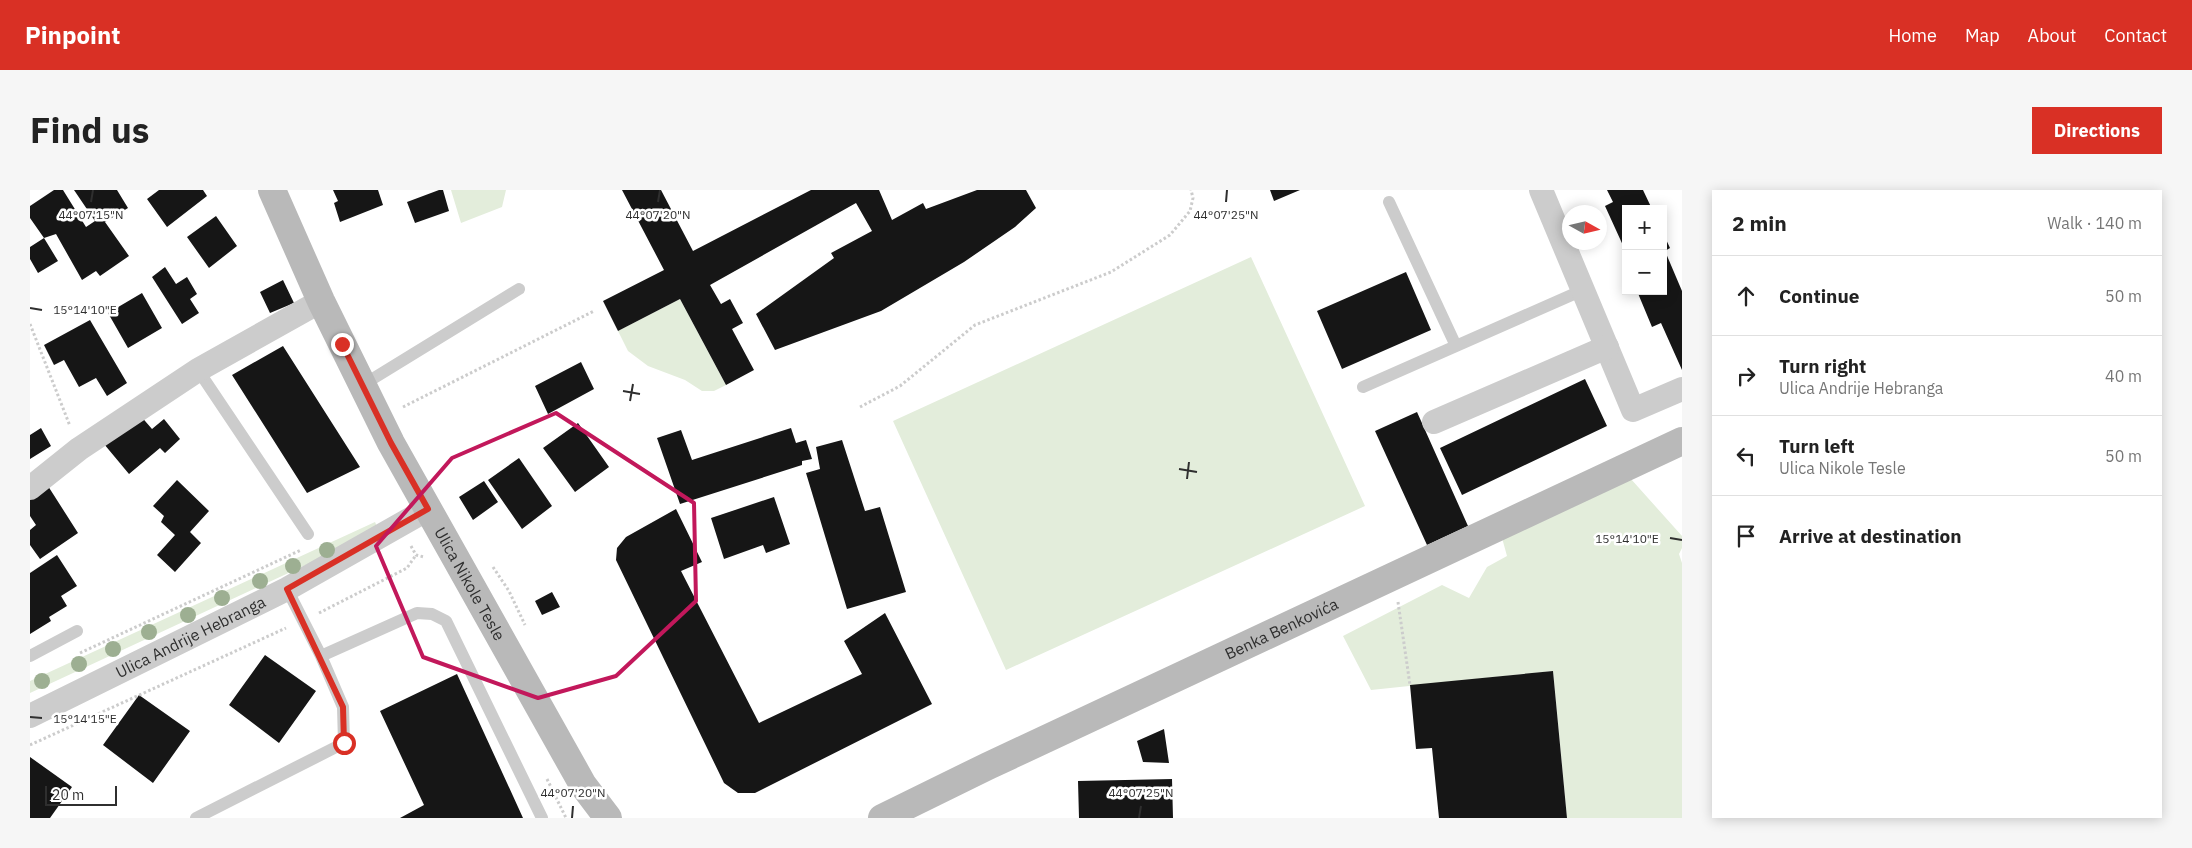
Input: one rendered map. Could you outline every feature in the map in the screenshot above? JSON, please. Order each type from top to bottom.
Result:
[{"type":"main road","name":"Ulica Nikole Tesle","points":[[272,190],[321,301],[378,419],[583,785],[608,818]]},
{"type":"main road","name":"Benka Benkovića","points":[[882,818],[1004,758],[1682,441]]},
{"type":"main road","name":"Ulica Nikole Tesle","points":[[583,785],[590,818]]},
{"type":"street","points":[[1541,190],[1633,410],[1682,390]]},
{"type":"street","points":[[30,488],[79,449],[198,370],[321,301]]},
{"type":"street","points":[[1434,422],[1607,347]]},
{"type":"street","name":"Ulica Andrije Hebranga","points":[[30,716],[287,589],[428,509]]},
{"type":"lane","points":[[1390,202],[1456,346]]},
{"type":"lane","points":[[361,386],[519,289]]},
{"type":"lane","points":[[1364,387],[1583,290]]},
{"type":"lane","points":[[198,370],[308,534]]},
{"type":"lane","points":[[196,818],[344,743],[343,707],[321,656],[287,589]]},
{"type":"lane","points":[[321,656],[417,613],[432,614],[446,622],[542,818]]},
{"type":"lane","points":[[30,656],[77,631]]},
{"type":"path","points":[[860,407],[900,386],[975,325],[1111,272],[1170,235],[1190,211],[1193,198],[1191,190]]},
{"type":"path","points":[[378,419],[594,311]]},
{"type":"path","points":[[30,324],[79,449]]},
{"type":"path","points":[[75,655],[307,548]]},
{"type":"path","points":[[30,745],[240,647],[303,621],[407,568],[416,555]]},
{"type":"path","points":[[1391,577],[1400,607],[1410,685]]},
{"type":"highlighted area","points":[[556,413],[694,503],[696,601],[616,676],[538,698],[423,657],[376,546],[452,458]]},
{"type":"green space","points":[[451,190],[506,190],[502,207],[461,223]]},
{"type":"green space","points":[[1251,257],[1365,506],[1006,670],[893,421]]},
{"type":"green space","points":[[680,299],[726,385],[714,391],[702,391],[685,380],[648,366],[628,351],[618,331]]},
{"type":"green space","points":[[1622,469],[1682,536],[1682,548],[1679,554],[1682,563],[1682,818],[1567,818],[1553,671],[1371,690],[1343,636],[1442,585],[1469,598],[1487,567],[1507,556],[1499,527]]},
{"type":"green space","points":[[375,522],[379,531],[30,693],[30,681]]},
{"type":"building","points":[[54,190],[63,190],[86,227],[95,221],[74,190],[117,190],[128,208],[105,222],[129,256],[100,276],[96,271],[82,280],[56,234],[44,238],[30,218],[30,206]]},
{"type":"building","points":[[159,190],[203,190],[207,196],[167,227],[147,199]]},
{"type":"building","points":[[333,190],[378,190],[383,205],[340,222],[334,203],[338,201]]},
{"type":"building","points":[[443,190],[449,211],[415,223],[407,202]]},
{"type":"building","points":[[622,190],[661,190],[693,251],[811,190],[879,190],[892,220],[923,203],[926,209],[977,190],[1026,190],[1036,208],[1015,227],[964,262],[881,311],[775,350],[756,314],[834,258],[831,253],[872,231],[856,203],[710,285],[721,304],[730,299],[743,323],[732,329],[754,370],[726,385],[680,299],[618,331],[603,301],[664,270]]},
{"type":"building","points":[[1270,190],[1300,190],[1274,201]]},
{"type":"building","points":[[1607,190],[1643,190],[1650,205],[1622,205],[1622,243],[1607,210],[1607,205],[1613,202]]},
{"type":"building","points":[[216,216],[237,246],[209,268],[187,237]]},
{"type":"building","points":[[44,238],[58,261],[38,273],[30,259],[30,247]]},
{"type":"building","points":[[1667,256],[1682,291],[1682,370],[1661,323],[1652,327],[1639,295],[1667,295]]},
{"type":"building","points":[[165,267],[176,284],[187,277],[197,294],[190,299],[199,313],[182,324],[152,277]]},
{"type":"building","points":[[1406,272],[1431,330],[1342,369],[1317,311]]},
{"type":"building","points":[[283,280],[294,303],[270,313],[260,292]]},
{"type":"building","points":[[142,293],[162,328],[128,348],[108,313]]},
{"type":"building","points":[[90,320],[127,383],[107,396],[96,378],[79,387],[64,360],[54,365],[44,345]]},
{"type":"building","points":[[283,346],[360,467],[307,493],[232,375]]},
{"type":"building","points":[[581,362],[594,389],[548,414],[535,386]]},
{"type":"building","points":[[1585,379],[1607,426],[1462,495],[1440,448]]},
{"type":"building","points":[[1417,412],[1468,526],[1427,545],[1375,431]]},
{"type":"building","points":[[139,414],[152,429],[164,419],[180,439],[165,453],[160,448],[129,474],[104,444]]},
{"type":"building","points":[[578,423],[609,467],[575,492],[543,448]]},
{"type":"building","points":[[41,428],[51,446],[30,459],[30,435]]},
{"type":"building","points":[[791,428],[796,443],[806,440],[812,459],[802,461],[802,465],[680,504],[657,438],[681,430],[692,460]]},
{"type":"building","points":[[842,440],[865,511],[880,507],[906,592],[847,609],[806,473],[820,469],[816,447]]},
{"type":"building","points":[[519,458],[552,506],[522,529],[488,480]]},
{"type":"building","points":[[177,480],[209,511],[190,532],[201,543],[175,572],[157,555],[175,535],[161,522],[164,516],[153,506]]},
{"type":"building","points":[[484,481],[498,502],[473,520],[459,497]]},
{"type":"building","points":[[48,486],[78,533],[40,559],[30,545],[30,530],[36,525],[30,516],[30,499]]},
{"type":"building","points":[[774,497],[790,544],[766,553],[763,545],[724,559],[711,518]]},
{"type":"building","points":[[676,509],[702,562],[681,571],[759,723],[862,674],[844,641],[885,613],[932,704],[755,793],[738,793],[724,783],[616,560],[617,548],[626,537]]},
{"type":"building","points":[[57,555],[77,586],[61,596],[67,606],[49,617],[51,621],[30,634],[30,573]]},
{"type":"building","points":[[552,592],[560,607],[542,615],[535,601]]},
{"type":"building","points":[[265,655],[316,691],[279,743],[229,705]]},
{"type":"building","points":[[1553,671],[1567,818],[1439,818],[1432,748],[1416,749],[1410,685]]},
{"type":"building","points":[[457,674],[523,818],[400,818],[424,805],[380,711]]},
{"type":"building","points":[[139,695],[190,731],[153,783],[103,745]]},
{"type":"building","points":[[1164,729],[1169,763],[1143,762],[1137,741]]},
{"type":"building","points":[[30,757],[72,787],[50,818],[30,818]]},
{"type":"building","points":[[1172,779],[1173,818],[1079,818],[1078,781]]},
{"type":"route","points":[[342,344],[361,386],[428,509],[287,589],[321,656],[343,707],[344,743]]}]
